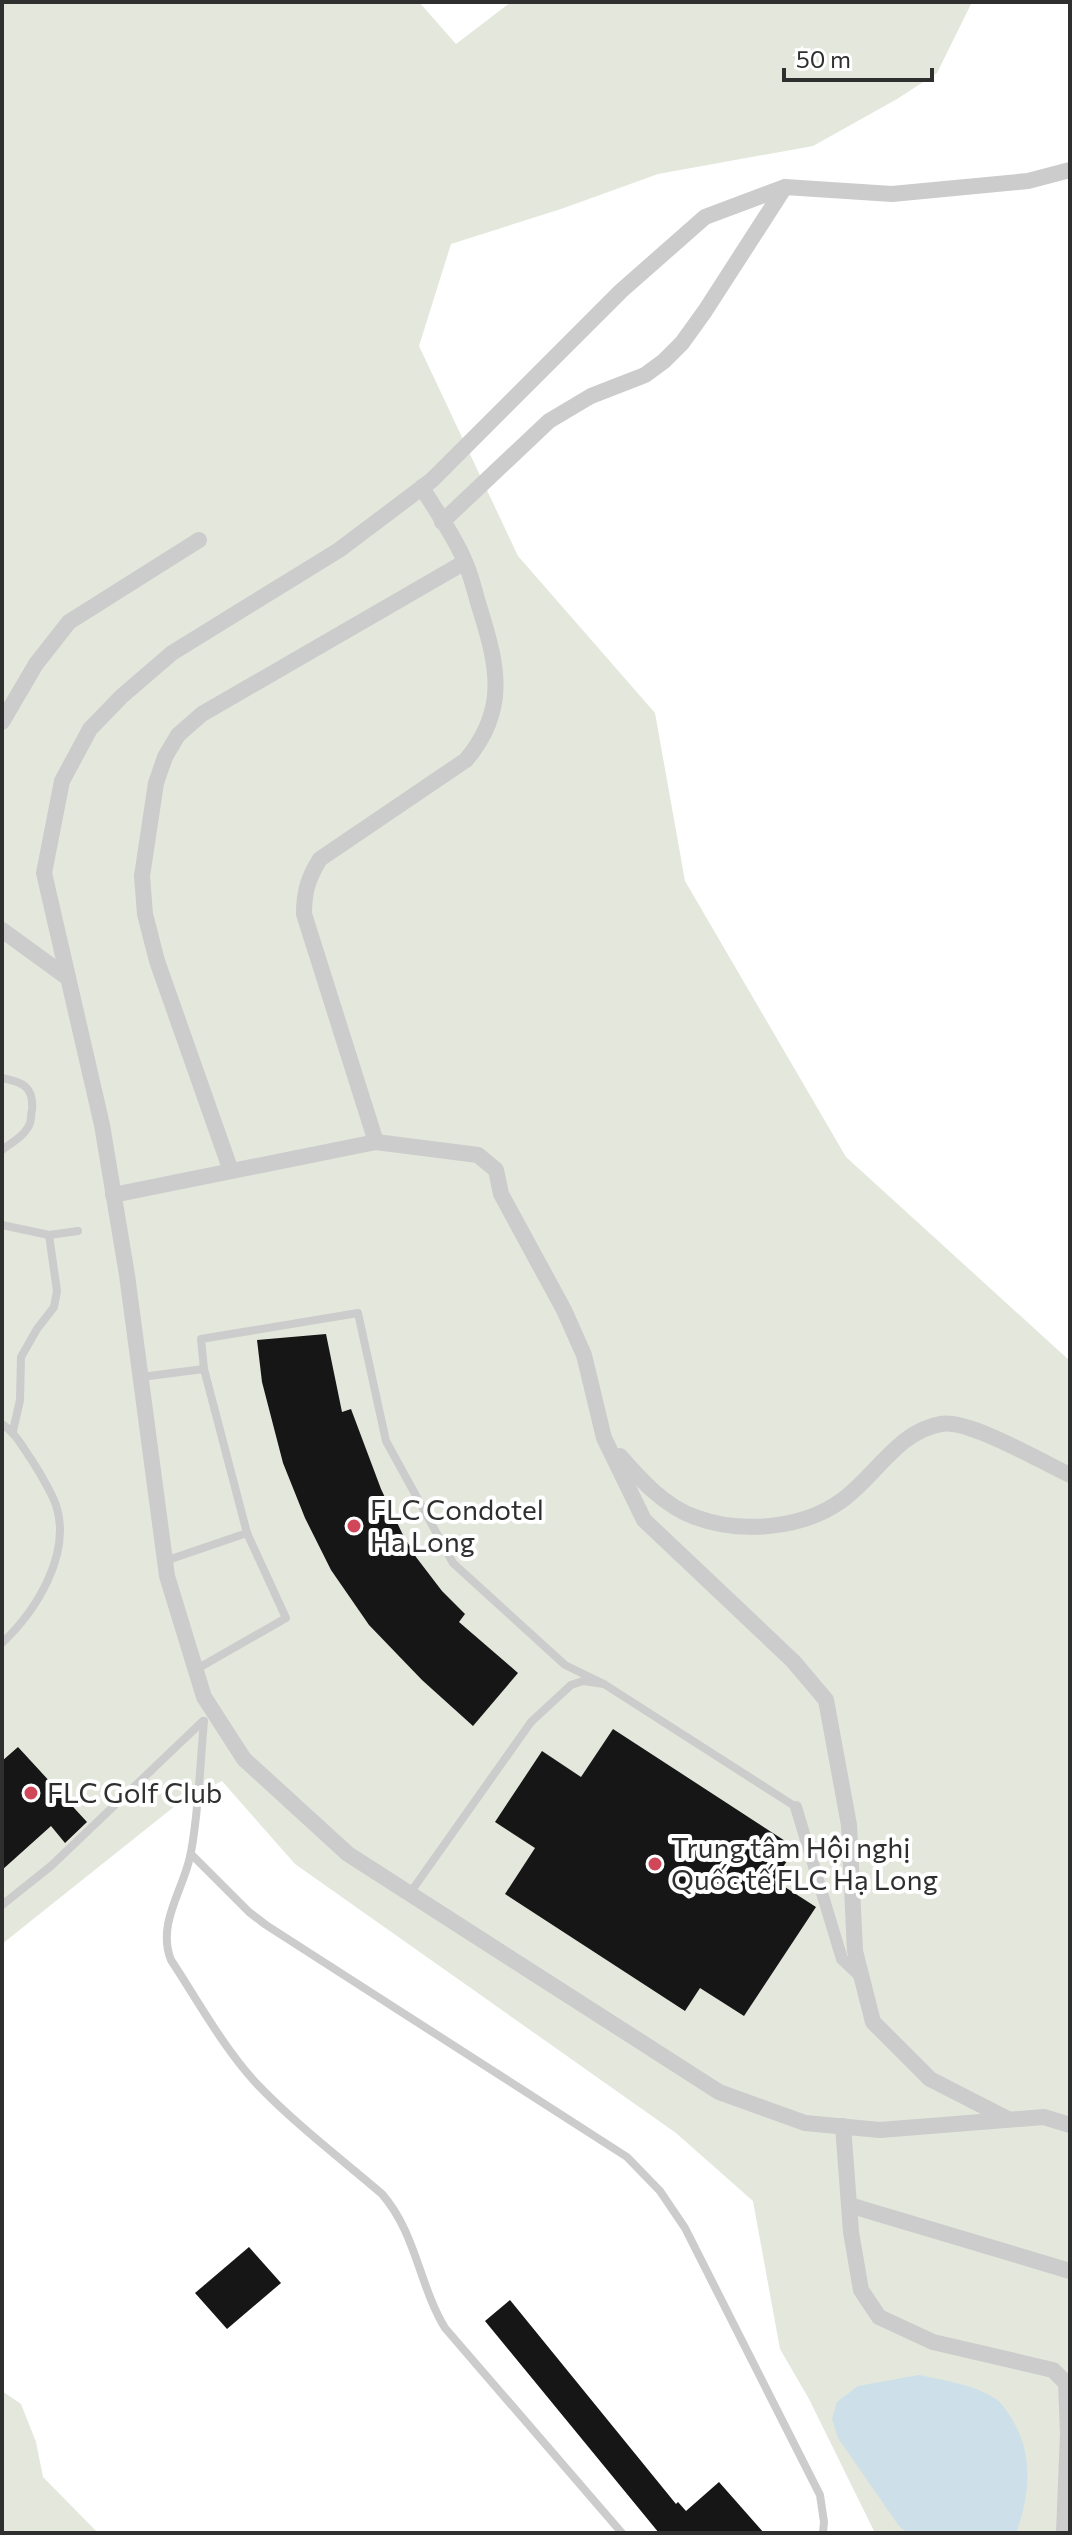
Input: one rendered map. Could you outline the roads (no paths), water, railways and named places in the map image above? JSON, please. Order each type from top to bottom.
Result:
[{"type":"street","points":[[1070,170],[1028,181],[892,194],[785,187],[705,217],[621,291],[432,480],[339,550],[172,653],[122,696],[90,729],[62,781],[44,873],[102,1125],[127,1275],[167,1576],[208,1717],[244,1759],[348,1854],[719,2092],[805,2123],[880,2130],[1044,2117],[1070,2125]]},
{"type":"street","points":[[442,522],[549,421],[591,396],[645,375],[664,361],[682,343],[705,311],[785,187]]},
{"type":"street","points":[[376,1142],[304,914],[304,895],[309,876],[320,859],[466,760],[481,742],[490,722],[495,694],[495,665],[465,562],[422,487]]},
{"type":"street","points":[[2,722],[36,664],[69,622],[199,540]]},
{"type":"street","points":[[231,1171],[157,961],[145,914],[142,876],[156,783],[165,757],[178,735],[202,714],[465,562]]},
{"type":"street","points":[[2,930],[68,978]]},
{"type":"street","points":[[113,1195],[376,1142],[478,1155],[496,1170],[501,1194],[564,1310],[584,1355],[604,1438],[644,1520],[793,1661],[826,1700],[849,1825],[855,1951],[873,2022],[930,2079],[1009,2120]]},
{"type":"street","points":[[604,1438],[642,1481],[666,1501],[695,1517],[733,1525],[774,1526],[811,1517],[841,1501],[907,1438],[924,1428],[944,1423],[966,1426],[1070,1475]]},
{"type":"street","points":[[796,1807],[842,1959],[861,1978]]},
{"type":"street","points":[[843,2126],[851,2232],[861,2290],[879,2317],[933,2342],[1053,2370],[1066,2383],[1068,2433],[1064,2533]]},
{"type":"street","points":[[849,2205],[1070,2271]]},
{"type":"lane","points":[[2,1078],[23,1083],[30,1090],[32,1102],[31,1123],[2,1150]]},
{"type":"lane","points":[[2,1225],[49,1235],[78,1231]]},
{"type":"lane","points":[[13,1431],[20,1400],[21,1357],[54,1307],[57,1291],[49,1235]]},
{"type":"lane","points":[[195,1670],[286,1618],[247,1533],[204,1369],[201,1339],[358,1313],[386,1441],[453,1563],[565,1665],[604,1684],[637,1708],[796,1807]]},
{"type":"lane","points":[[141,1377],[204,1369]]},
{"type":"lane","points":[[2,1424],[13,1431],[38,1470],[56,1506],[59,1534],[54,1564],[34,1608],[2,1643]]},
{"type":"lane","points":[[165,1561],[247,1533]]},
{"type":"lane","points":[[409,1894],[531,1722],[571,1685],[583,1681],[604,1684]]},
{"type":"lane","points":[[208,1717],[191,1854],[167,1927],[167,1950],[171,1960],[254,2081],[382,2194],[396,2210],[406,2229],[430,2299],[445,2328],[622,2533]]},
{"type":"lane","points":[[2,1905],[51,1866],[208,1717]]},
{"type":"lane","points":[[191,1854],[266,1925],[627,2157],[660,2191],[685,2228],[820,2495],[823,2533]]},
{"type":"place","name":"FLC Condotel Ha Long","points":[[354,1526]]},
{"type":"place","name":"FLC Golf Club","points":[[31,1793]]},
{"type":"place","name":"Trung tâm Hội nghị Quốc tế FLC Hạ Long","points":[[655,1864]]}]
